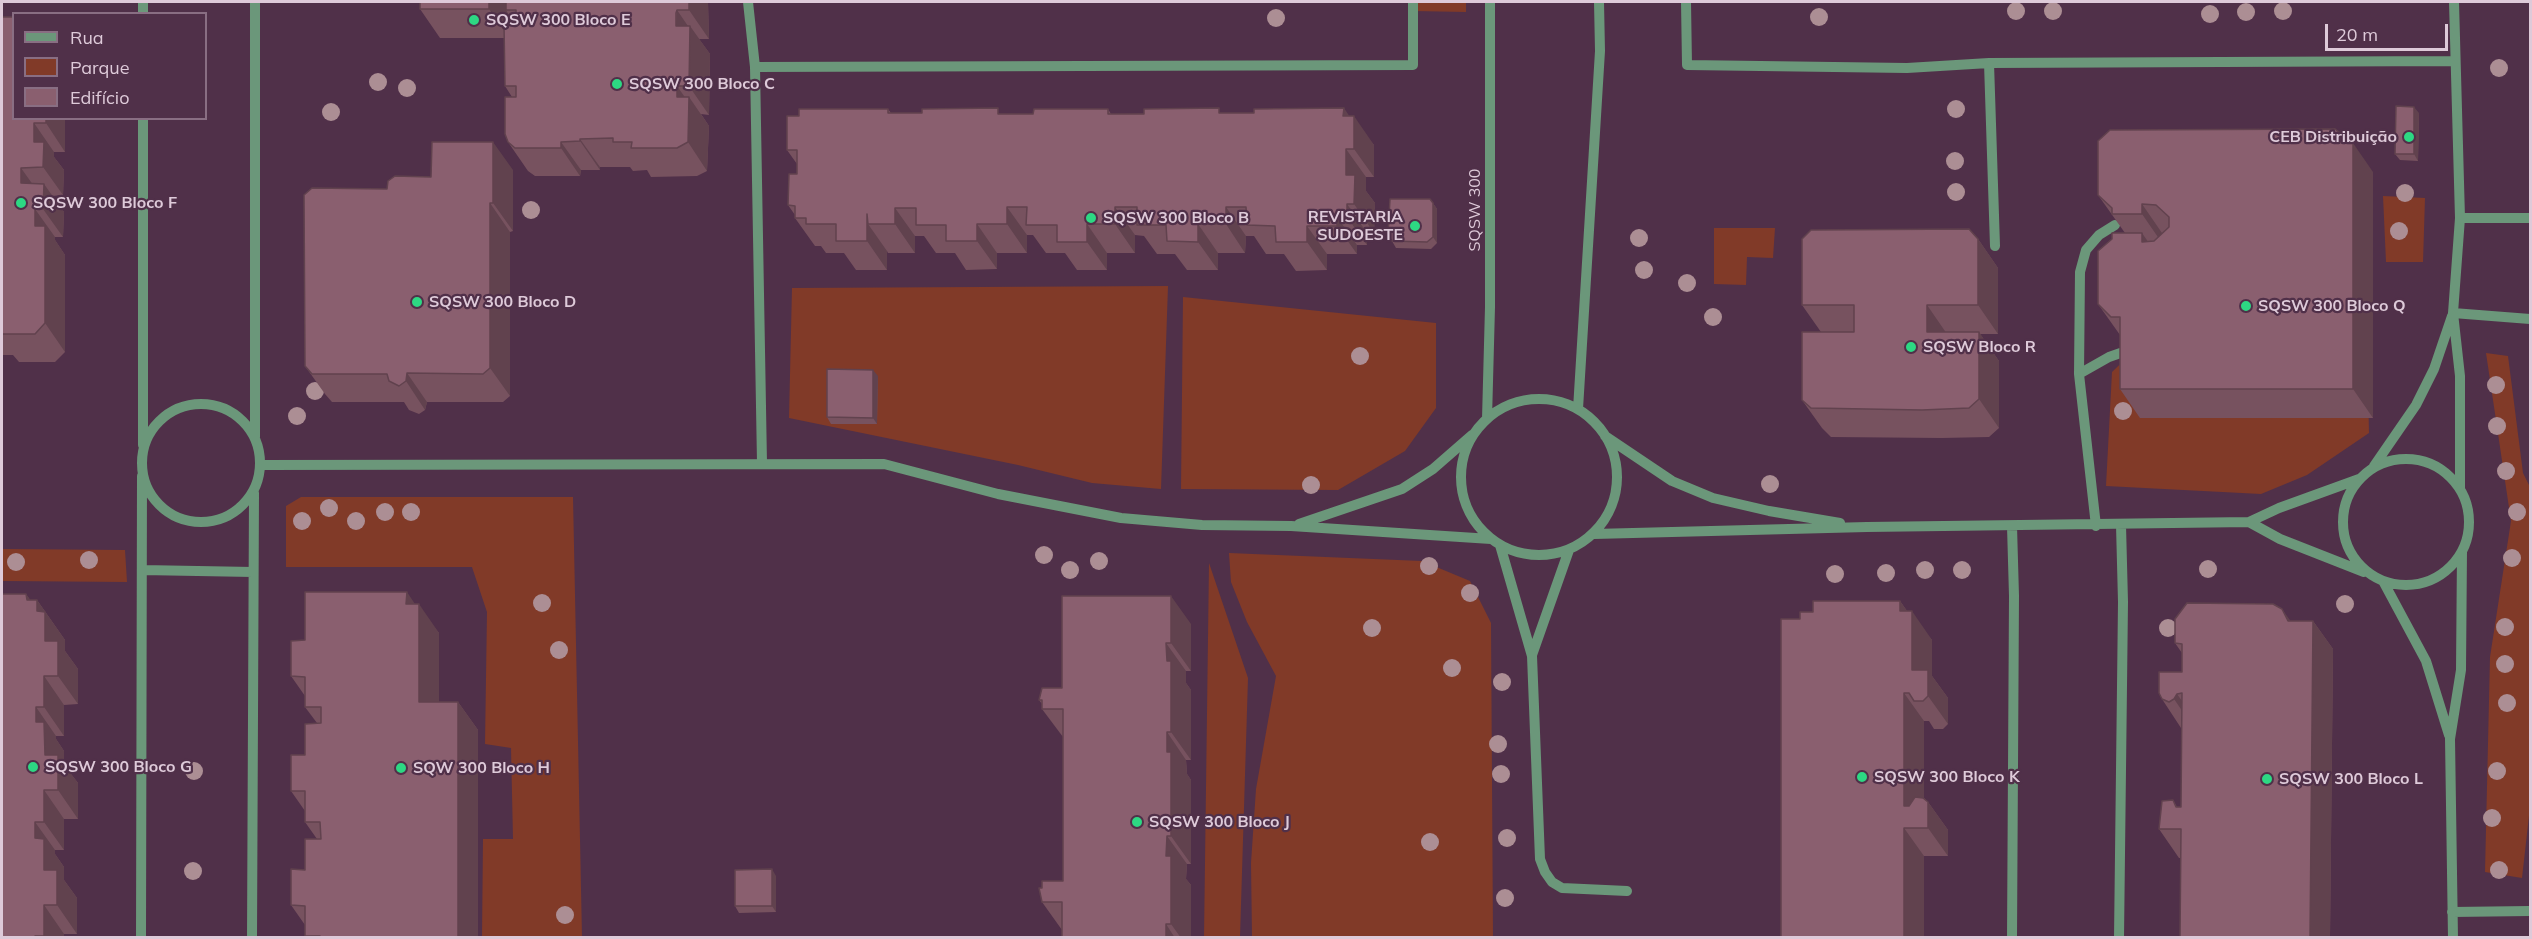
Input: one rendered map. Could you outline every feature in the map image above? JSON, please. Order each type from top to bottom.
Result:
[{"type":"street","points":[[252,938],[254,493],[262,465],[255,437],[255,2]]},
{"type":"street","points":[[748,2],[755,68],[762,463]]},
{"type":"street","points":[[755,68],[1413,65],[1413,2]]},
{"type":"street","name":"SQSW 300","points":[[1487,419],[1490,307],[1490,2]]},
{"type":"street","points":[[1578,409],[1600,51],[1599,2]]},
{"type":"street","points":[[1686,2],[1687,65],[1907,68],[1989,63],[2454,61]]},
{"type":"street","points":[[2453,938],[2450,739],[2461,670],[2462,551],[2469,520],[2460,489],[2460,376],[2453,313],[2460,218],[2454,2]]},
{"type":"street","points":[[1989,63],[1995,246]]},
{"type":"street","points":[[141,938],[143,120]]},
{"type":"street","points":[[2460,218],[2530,218]]},
{"type":"street","points":[[2096,526],[2079,374],[2080,272],[2086,250],[2099,235],[2115,225]]},
{"type":"street","points":[[2453,313],[2530,319]]},
{"type":"street","points":[[2370,574],[2351,554],[2343,529],[2346,502],[2359,479],[2374,466],[2420,396],[2434,369],[2453,313]]},
{"type":"street","points":[[2079,374],[2109,357],[2131,349],[2142,349]]},
{"type":"street","points":[[262,465],[675,467],[762,463],[884,464],[1009,496],[1121,518],[1202,525],[1291,526],[1495,542],[1522,554],[1546,556],[1569,550],[1593,534],[1609,512],[1616,487],[1615,460],[1605,436],[1593,421],[1578,409],[1555,401],[1530,399],[1507,405],[1487,419],[1433,469],[1402,489],[1291,526]]},
{"type":"street","points":[[143,447],[158,422],[181,406],[191,405],[210,404],[237,414],[255,437]]},
{"type":"street","points":[[1475,432],[1463,459],[1462,489],[1471,517],[1495,542],[1532,656],[1540,859],[1552,882],[1562,888],[1627,891]]},
{"type":"street","points":[[1605,436],[1672,481],[1713,498],[1769,511],[1867,527]]},
{"type":"street","points":[[2374,466],[2397,458],[2421,460],[2443,471],[2460,489]]},
{"type":"street","points":[[142,476],[155,502],[178,519],[207,524],[234,514],[254,493]]},
{"type":"street","points":[[1593,534],[1867,527],[2096,526],[2249,522],[2279,508],[2359,479]]},
{"type":"street","points":[[2249,522],[2280,538],[2383,581],[2406,585],[2428,581],[2448,569],[2462,551]]},
{"type":"street","points":[[2119,938],[2123,602],[2121,525]]},
{"type":"street","points":[[2012,526],[2014,596],[2012,938]]},
{"type":"street","points":[[1532,656],[1569,550]]},
{"type":"street","points":[[142,570],[254,572]]},
{"type":"street","points":[[2383,581],[2426,661],[2450,739]]},
{"type":"street","points":[[2452,912],[2530,911]]},
{"type":"green space","points":[[1413,2],[1466,2],[1466,12],[1413,11]]},
{"type":"green space","points":[[2383,196],[2425,198],[2423,262],[2386,262]]},
{"type":"green space","points":[[1714,228],[1775,228],[1773,258],[1747,257],[1746,285],[1714,284]]},
{"type":"green space","points":[[1168,286],[1161,489],[1092,483],[1018,465],[789,418],[792,288]]},
{"type":"green space","points":[[1183,297],[1436,323],[1436,408],[1405,451],[1338,490],[1181,489]]},
{"type":"green space","points":[[2143,342],[2367,346],[2369,433],[2307,475],[2261,494],[2106,486],[2112,372]]},
{"type":"green space","points":[[2486,353],[2508,356],[2523,473],[2530,487],[2530,807],[2522,878],[2485,872],[2490,657],[2511,521]]},
{"type":"green space","points":[[301,497],[573,497],[582,937],[482,937],[483,839],[513,839],[511,748],[485,744],[487,612],[472,567],[286,567],[286,506]]},
{"type":"green space","points":[[2,549],[125,550],[127,582],[2,581]]},
{"type":"green space","points":[[1229,553],[1422,561],[1470,581],[1491,623],[1493,937],[1252,937],[1251,863],[1256,789],[1276,676],[1247,622],[1231,582]]},
{"type":"green space","points":[[1209,563],[1248,678],[1240,937],[1204,937]]},
{"type":"building","points":[[420,2],[489,2],[489,9],[420,9]]},
{"type":"building","name":"SQSW 300 Bloco C","points":[[506,2],[689,2],[689,10],[677,10],[676,13],[676,26],[690,26],[689,86],[677,86],[677,97],[689,97],[688,142],[677,148],[631,148],[632,142],[613,142],[613,138],[580,139],[580,141],[561,142],[561,148],[515,148],[508,142],[505,134],[505,97],[516,97],[516,86],[505,86],[504,25],[516,26],[516,10],[506,10]]},
{"type":"building","points":[[2,17],[12,17],[12,120],[46,120],[46,123],[34,123],[34,142],[44,142],[43,167],[21,168],[21,183],[44,184],[43,209],[35,209],[35,226],[45,226],[45,323],[35,334],[2,334]]},
{"type":"building","name":"CEB Distribuição","points":[[2396,106],[2414,107],[2414,154],[2395,154]]},
{"type":"building","name":"SQSW 300 Bloco B","points":[[998,108],[998,114],[1033,114],[1034,109],[1108,109],[1108,114],[1144,114],[1144,109],[1219,108],[1219,113],[1254,113],[1254,109],[1344,108],[1343,116],[1354,116],[1354,149],[1346,149],[1346,175],[1355,175],[1354,204],[1347,204],[1347,217],[1337,217],[1337,226],[1307,226],[1307,242],[1276,242],[1275,226],[1247,225],[1246,207],[1226,207],[1226,224],[1198,224],[1198,242],[1167,241],[1166,225],[1137,225],[1137,207],[1115,207],[1115,224],[1087,224],[1087,242],[1057,242],[1057,225],[1026,225],[1027,207],[1007,207],[1007,224],[977,224],[977,241],[946,241],[946,225],[916,225],[916,208],[895,208],[895,224],[868,224],[867,214],[867,241],[836,241],[836,224],[806,224],[806,218],[795,218],[795,206],[788,205],[789,174],[797,174],[797,150],[787,150],[787,116],[799,116],[799,109],[888,109],[888,113],[922,113],[922,109]]},
{"type":"building","name":"SQSW 300 Bloco Q","points":[[2335,129],[2353,143],[2353,389],[2120,389],[2120,317],[2111,317],[2098,304],[2098,251],[2112,239],[2112,233],[2142,233],[2142,242],[2154,241],[2169,227],[2169,217],[2156,205],[2142,204],[2142,214],[2112,214],[2112,208],[2098,195],[2098,141],[2110,130]]},
{"type":"building","name":"SQSW 300 Bloco D","points":[[432,142],[493,142],[493,203],[490,203],[490,368],[483,374],[407,373],[406,381],[399,386],[389,381],[387,374],[312,374],[305,366],[304,195],[312,188],[387,189],[388,181],[395,176],[431,177]]},
{"type":"building","name":"REVISTARIA SUDOESTE","points":[[1390,199],[1430,199],[1433,203],[1433,237],[1427,242],[1392,241],[1388,235]]},
{"type":"building","name":"SQSW Bloco R","points":[[1969,229],[1978,239],[1978,305],[1927,305],[1927,332],[1979,332],[1979,399],[1969,408],[1922,410],[1811,408],[1802,400],[1802,332],[1854,332],[1854,305],[1802,305],[1802,239],[1811,230]]},
{"type":"building","points":[[827,369],[873,370],[873,418],[827,417]]},
{"type":"building","name":"SQW 300 Bloco H","points":[[305,592],[407,592],[406,604],[419,604],[419,702],[458,702],[458,938],[320,938],[320,936],[305,936],[305,906],[291,905],[291,869],[305,870],[305,839],[321,839],[320,822],[305,822],[305,791],[291,791],[291,755],[305,755],[305,724],[321,723],[321,707],[305,707],[305,677],[291,676],[291,641],[305,640]]},
{"type":"building","name":"SQSW 300 Bloco G","points":[[2,594],[26,594],[27,600],[37,600],[37,611],[45,612],[45,641],[58,641],[58,676],[44,676],[44,707],[36,707],[36,722],[44,722],[45,755],[58,755],[58,790],[44,790],[44,822],[35,822],[35,838],[44,839],[44,870],[57,870],[57,905],[44,905],[44,936],[35,936],[35,938],[2,938]]},
{"type":"building","name":"SQSW 300 Bloco J","points":[[1062,596],[1171,596],[1171,643],[1166,643],[1167,661],[1171,661],[1171,732],[1167,732],[1167,752],[1171,752],[1171,836],[1167,836],[1166,856],[1171,856],[1171,924],[1166,924],[1166,938],[1062,938],[1062,902],[1042,902],[1039,888],[1042,888],[1042,881],[1063,881],[1063,709],[1042,709],[1042,700],[1039,700],[1042,688],[1062,688]]},
{"type":"building","name":"SQSW 300 Bloco K","points":[[1813,601],[1900,601],[1900,611],[1912,611],[1912,670],[1928,670],[1928,696],[1923,701],[1914,701],[1909,693],[1904,693],[1904,806],[1909,806],[1915,797],[1923,798],[1928,802],[1928,828],[1904,828],[1904,938],[1781,938],[1781,619],[1800,619],[1800,612],[1813,612]]},
{"type":"building","name":"SQSW 300 Bloco L","points":[[2187,603],[2273,604],[2282,609],[2288,621],[2313,621],[2310,938],[2180,938],[2181,829],[2159,829],[2162,801],[2173,800],[2176,807],[2181,807],[2182,693],[2177,694],[2169,702],[2162,699],[2159,693],[2159,672],[2182,672],[2182,644],[2175,643],[2175,619]]},
{"type":"building","points":[[772,869],[772,906],[735,906],[735,870]]},
{"type":"place","name":"SQSW 300 Bloco E","points":[[474,20]]},
{"type":"place","name":"SQSW 300 Bloco C","points":[[617,84]]},
{"type":"place","name":"CEB Distribuição","points":[[2409,137]]},
{"type":"place","name":"SQSW 300 Bloco F","points":[[21,203]]},
{"type":"place","name":"SQSW 300 Bloco B","points":[[1091,218]]},
{"type":"place","name":"REVISTARIA SUDOESTE","points":[[1415,226]]},
{"type":"place","name":"SQSW 300 Bloco D","points":[[417,302]]},
{"type":"place","name":"SQSW 300 Bloco Q","points":[[2246,306]]},
{"type":"place","name":"SQSW Bloco R","points":[[1911,347]]},
{"type":"place","name":"SQSW 300 Bloco G","points":[[33,767]]},
{"type":"place","name":"SQW 300 Bloco H","points":[[401,768]]},
{"type":"place","name":"SQSW 300 Bloco K","points":[[1862,777]]},
{"type":"place","name":"SQSW 300 Bloco L","points":[[2267,779]]},
{"type":"place","name":"SQSW 300 Bloco J","points":[[1137,822]]}]
